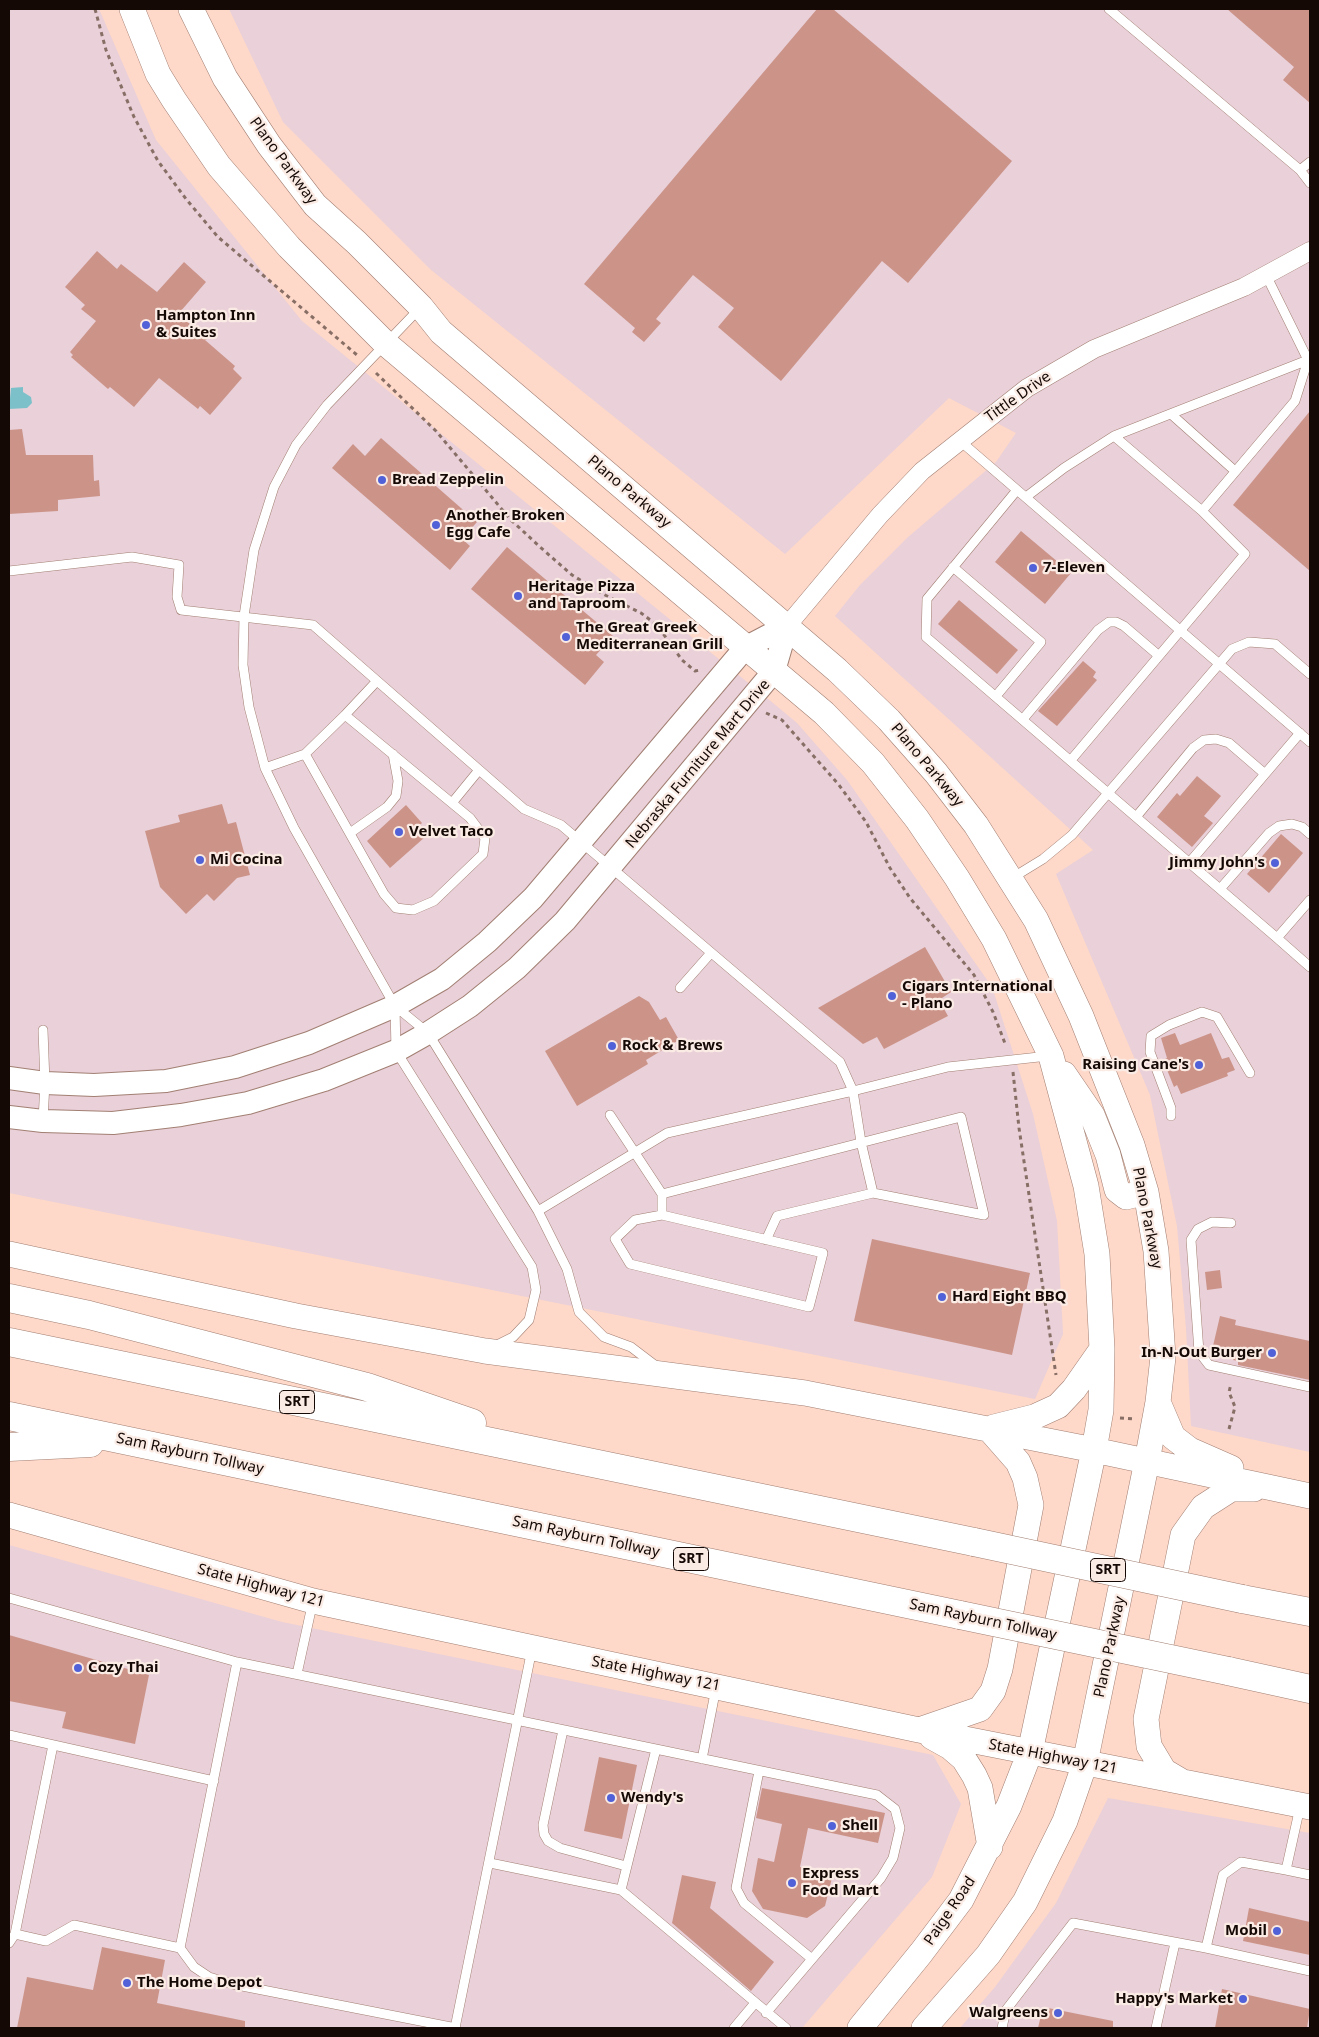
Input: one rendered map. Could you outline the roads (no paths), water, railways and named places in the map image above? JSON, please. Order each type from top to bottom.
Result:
[{"type":"highway","points":[[9,1298],[89,1315],[367,1388],[585,1462]]},
{"type":"highway","name":"SRT","points":[[9,1342],[1310,1612]]},
{"type":"highway","name":"Sam Rayburn Tollway","points":[[9,1416],[1310,1688]]},
{"type":"highway","points":[[9,1447],[128,1442]]},
{"type":"main road","points":[[132,9],[158,74],[219,166],[278,236],[385,343],[824,713],[873,763],[917,819],[957,878],[994,939],[1051,1056],[1092,1115],[1108,1155],[1117,1190],[1126,1197],[1146,1192]]},
{"type":"main road","name":"Plano Parkway","points":[[191,9],[225,78],[269,145],[315,205],[357,243],[421,307],[442,332],[787,626],[889,720],[936,773],[976,826],[1012,878],[1036,920],[1078,1008],[1132,1145],[1146,1192],[1156,1251],[1161,1319],[1163,1357],[1150,1410],[1147,1461],[1085,1763]]},
{"type":"main road","points":[[1030,1752],[1101,1410],[1102,1349],[1096,1254],[1086,1186],[1051,1056]]},
{"type":"main road","points":[[9,1254],[296,1316],[485,1350],[805,1394],[1094,1450],[1310,1496]]},
{"type":"main road","points":[[989,1429],[1034,1417],[1058,1406],[1074,1389],[1102,1349]]},
{"type":"main road","points":[[1150,1410],[1167,1426],[1174,1437],[1190,1450],[1279,1489]]},
{"type":"main road","points":[[919,1730],[980,1708],[993,1691],[1000,1669],[1031,1505],[1025,1478],[1018,1462],[989,1429]]},
{"type":"main road","points":[[1185,1784],[1164,1771],[1149,1746],[1146,1719],[1183,1535],[1204,1507],[1231,1489],[1279,1489]]},
{"type":"main road","name":"State Highway 121","points":[[9,1515],[313,1601],[919,1730],[1185,1784],[1305,1806]]},
{"type":"main road","points":[[919,1730],[950,1747],[964,1759],[974,1775],[980,1788],[990,1847]]},
{"type":"main road","name":"Paige Road","points":[[860,2028],[961,1900],[990,1847],[1009,1806],[1030,1752]]},
{"type":"main road","points":[[924,2028],[988,1955],[1025,1902],[1065,1821],[1085,1763]]},
{"type":"street","name":"Tittle Drive","points":[[787,626],[880,515],[922,471],[1027,388],[1094,349],[1244,287],[1310,251]]},
{"type":"street","points":[[9,1078],[45,1083],[94,1085],[166,1081],[235,1067],[309,1043],[396,1006],[442,979],[486,942],[533,898],[579,841],[745,648],[787,626]]},
{"type":"street","name":"Nebraska Furniture Mart Drive","points":[[9,1117],[43,1121],[113,1123],[181,1115],[248,1103],[324,1080],[396,1051],[428,1033],[470,1006],[517,968],[566,921],[774,671],[787,626]]},
{"type":"lane","points":[[1108,9],[1300,170],[1310,183]]},
{"type":"lane","points":[[1300,170],[1310,162]]},
{"type":"lane","points":[[1202,511],[1295,401],[1308,360],[1266,275]]},
{"type":"lane","points":[[421,307],[326,405],[301,438],[274,487],[254,550],[244,616],[243,666],[249,707],[265,768],[294,828],[396,1006],[428,1033],[538,1211],[567,1269],[579,1312],[604,1337],[631,1347],[666,1374]]},
{"type":"lane","points":[[1026,497],[1064,468],[1114,436],[1308,360]]},
{"type":"lane","points":[[1171,414],[1235,471]]},
{"type":"lane","points":[[1071,760],[1245,554],[1202,511],[1114,436]]},
{"type":"lane","points":[[959,440],[1310,742]]},
{"type":"lane","points":[[1017,490],[927,599],[926,637],[1310,967]]},
{"type":"lane","points":[[9,571],[132,557],[179,565],[177,598],[181,610],[313,625],[376,682],[524,809],[560,825],[710,954],[840,1062],[853,1091],[861,1142],[873,1193]]},
{"type":"lane","points":[[953,567],[1041,642],[996,696]]},
{"type":"lane","points":[[1023,719],[1098,630],[1109,622],[1116,622],[1124,626],[1158,655]]},
{"type":"lane","points":[[1012,878],[1043,859],[1072,835],[1232,650],[1249,642],[1275,644],[1310,674]]},
{"type":"lane","points":[[265,768],[305,754],[376,682]]},
{"type":"lane","points":[[305,754],[384,894],[396,908],[413,910],[434,901],[483,854],[484,838],[470,818],[345,715]]},
{"type":"lane","points":[[1189,862],[1300,733]]},
{"type":"lane","points":[[1136,817],[1193,748],[1204,740],[1216,739],[1229,743],[1265,774]]},
{"type":"lane","points":[[350,833],[387,807],[396,796],[398,780],[393,754]]},
{"type":"lane","points":[[452,803],[479,770]]},
{"type":"lane","points":[[1220,889],[1269,833],[1279,826],[1292,824],[1302,827],[1310,834]]},
{"type":"lane","points":[[1277,938],[1310,900]]},
{"type":"lane","points":[[680,988],[710,954]]},
{"type":"lane","points":[[396,1006],[396,1051],[532,1267],[536,1290],[528,1320],[512,1337],[485,1350]]},
{"type":"lane","points":[[1171,1116],[1172,1108],[1150,1052],[1151,1036],[1169,1025],[1202,1012],[1217,1017],[1250,1073]]},
{"type":"lane","points":[[43,1030],[45,1083],[43,1121]]},
{"type":"lane","points":[[538,1211],[667,1133],[853,1091],[948,1067],[1051,1056]]},
{"type":"lane","points":[[610,1115],[662,1194],[662,1216]]},
{"type":"lane","points":[[662,1194],[961,1117],[984,1215],[873,1193],[777,1216],[766,1240]]},
{"type":"lane","points":[[662,1216],[823,1253],[809,1307],[630,1264],[615,1239],[635,1220],[662,1216]]},
{"type":"lane","points":[[1231,1223],[1212,1222],[1198,1229],[1191,1240],[1199,1352],[1209,1365],[1310,1387]]},
{"type":"lane","points":[[9,1598],[237,1662],[877,1795],[895,1809],[900,1828],[892,1858],[881,1878],[766,2013]]},
{"type":"lane","points":[[297,1674],[313,1601]]},
{"type":"lane","points":[[15,1934],[46,1940],[74,1925],[180,1948],[194,1967],[209,1977],[456,2028],[490,1863],[516,1720],[532,1649]]},
{"type":"lane","points":[[180,1948],[237,1662]]},
{"type":"lane","points":[[702,1758],[716,1686]]},
{"type":"lane","points":[[563,1730],[543,1825],[544,1834],[548,1841],[560,1848],[626,1866]]},
{"type":"lane","points":[[9,1736],[214,1780]]},
{"type":"lane","points":[[9,1943],[15,1934],[53,1745]]},
{"type":"lane","points":[[621,1890],[656,1749]]},
{"type":"lane","points":[[759,1771],[736,1888],[744,1904],[812,1959]]},
{"type":"lane","points":[[1286,1870],[1305,1806]]},
{"type":"lane","points":[[1206,1948],[1223,1875],[1241,1862],[1310,1875]]},
{"type":"lane","points":[[490,1863],[621,1890],[786,2028]]},
{"type":"lane","points":[[1002,2028],[1006,2010],[1072,1923],[1206,1948],[1310,1971]]},
{"type":"lane","points":[[1156,2028],[1175,1943]]},
{"type":"lane","points":[[734,2028],[756,2003]]},
{"type":"water","points":[[23,387],[23,392],[31,397],[32,403],[27,408],[9,409],[11,388]]},
{"type":"place","name":"Hampton Inn & Suites","points":[[146,325]]},
{"type":"place","name":"Bread Zeppelin","points":[[382,480]]},
{"type":"place","name":"Another Broken Egg Cafe","points":[[436,525]]},
{"type":"place","name":"7-Eleven","points":[[1033,568]]},
{"type":"place","name":"Heritage Pizza and Taproom","points":[[518,596]]},
{"type":"place","name":"The Great Greek Mediterranean Grill","points":[[566,637]]},
{"type":"place","name":"Velvet Taco","points":[[399,832]]},
{"type":"place","name":"Mi Cocina","points":[[200,860]]},
{"type":"place","name":"Jimmy John's","points":[[1275,863]]},
{"type":"place","name":"Cigars International - Plano","points":[[892,996]]},
{"type":"place","name":"Rock & Brews","points":[[612,1046]]},
{"type":"place","name":"Raising Cane's","points":[[1199,1065]]},
{"type":"place","name":"Hard Eight BBQ","points":[[942,1297]]},
{"type":"place","name":"In-N-Out Burger","points":[[1272,1353]]},
{"type":"place","name":"Cozy Thai","points":[[78,1668]]},
{"type":"place","name":"Wendy's","points":[[611,1798]]},
{"type":"place","name":"Shell","points":[[832,1826]]},
{"type":"place","name":"Express Food Mart","points":[[792,1883]]},
{"type":"place","name":"Mobil","points":[[1277,1931]]},
{"type":"place","name":"The Home Depot","points":[[127,1983]]},
{"type":"place","name":"Happy's Market","points":[[1243,1999]]},
{"type":"place","name":"Walgreens","points":[[1058,2013]]}]
